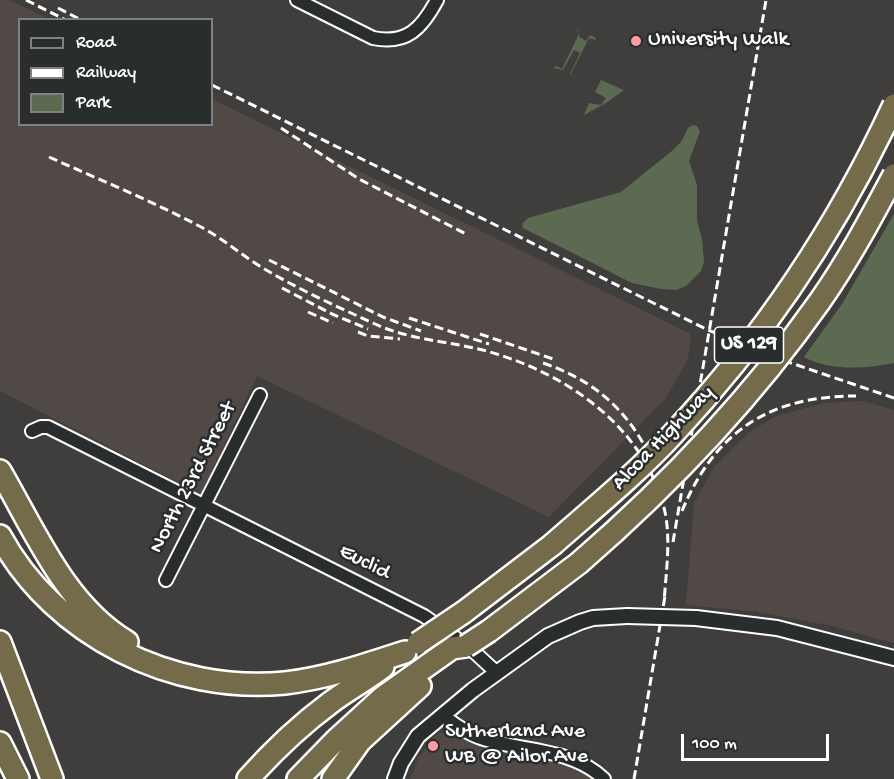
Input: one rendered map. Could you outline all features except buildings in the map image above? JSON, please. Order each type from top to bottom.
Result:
[{"type":"highway","name":"Alcoa Highway","points":[[248,779],[272,752],[331,702],[464,612],[552,544],[624,483],[673,434],[720,381],[804,269],[843,207],[894,105]]},
{"type":"highway","name":"Alcoa Highway","points":[[441,662],[452,648],[466,646],[489,631],[579,563],[656,493],[699,450],[746,397],[821,300],[852,252],[894,175]]},
{"type":"highway","points":[[0,471],[52,562],[80,600],[103,624],[123,640],[186,675]]},
{"type":"highway","points":[[0,536],[43,594],[70,619],[124,653],[155,666],[186,675],[214,681],[252,684],[285,683],[323,677],[411,647]]},
{"type":"highway","points":[[0,642],[47,774]]},
{"type":"highway","points":[[298,779],[383,697],[441,662]]},
{"type":"highway","points":[[333,779],[360,741],[441,662]]},
{"type":"highway","points":[[0,685],[47,774]]},
{"type":"highway","points":[[3,749],[18,779]]},
{"type":"street","points":[[297,0],[373,38],[385,40],[396,40],[406,36],[423,23],[437,0]]},
{"type":"street","name":"North 23rd Street","points":[[166,580],[260,395]]},
{"type":"street","name":"Euclid","points":[[32,431],[48,427],[85,444],[202,506],[436,623],[470,648],[497,673]]},
{"type":"street","points":[[395,779],[401,763],[418,736],[442,715],[548,636],[593,618],[627,616],[696,618],[777,628],[894,658]]},
{"type":"street","points":[[442,715],[458,727],[478,737],[572,758],[596,771],[604,779]]},
{"type":"shaded area","points":[[0,0],[9,0],[47,18],[18,18],[18,126],[213,126],[213,99],[691,334],[688,359],[666,398],[549,517],[257,376],[201,494],[0,391]]},
{"type":"shaded area","points":[[864,401],[894,410],[894,643],[832,626],[758,612],[686,605],[694,503],[714,467],[748,433],[776,416],[824,403]]},
{"type":"shaded area","points":[[441,732],[574,768],[595,779],[410,779],[418,759],[431,739]]},
{"type":"green space","points":[[580,33],[579,37],[586,41],[590,35],[596,38],[595,40],[589,38],[571,74],[577,79],[570,74],[580,53],[574,50],[563,70],[554,68],[556,66],[562,69]]},
{"type":"green space","points":[[601,80],[624,90],[606,103],[584,115],[589,103],[601,105],[606,98],[595,92]]},
{"type":"green space","points":[[693,125],[697,126],[700,131],[689,161],[697,185],[697,221],[702,239],[704,262],[701,271],[686,286],[676,290],[632,283],[523,228],[522,224],[528,218],[621,192],[673,150],[681,142],[688,128]]},
{"type":"green space","points":[[894,214],[894,363],[848,368],[825,365],[804,357],[842,304]]},
{"type":"railway","points":[[26,0],[62,18]]},
{"type":"railway","points":[[673,542],[766,0]]},
{"type":"railway","points":[[58,8],[77,18]]},
{"type":"railway","points":[[213,85],[708,330],[788,362],[894,398]]},
{"type":"railway","points":[[281,128],[359,179],[468,235]]},
{"type":"railway","points":[[49,157],[182,217],[209,231],[258,265],[286,281],[375,324],[403,334],[476,348],[518,362],[546,374],[596,406],[637,450],[652,475],[663,504],[668,541],[664,603]]},
{"type":"railway","points":[[269,260],[383,317],[421,331]]},
{"type":"railway","points":[[282,288],[332,314],[368,329]]},
{"type":"railway","points":[[308,312],[333,323]]},
{"type":"railway","points":[[409,318],[489,344]]},
{"type":"railway","points":[[358,332],[368,336],[400,339]]},
{"type":"railway","points":[[480,334],[556,360]]},
{"type":"railway","points":[[543,363],[577,378],[606,398],[630,424],[650,456]]},
{"type":"railway","points":[[682,511],[695,483],[711,459],[729,439],[749,424],[772,411],[797,403],[856,396]]},
{"type":"railway","points":[[634,779],[665,596]]},
{"type":"place","name":"University Walk","points":[[636,41]]},
{"type":"place","name":"Sutherland Ave WB @ Ailor Ave","points":[[433,746]]}]
